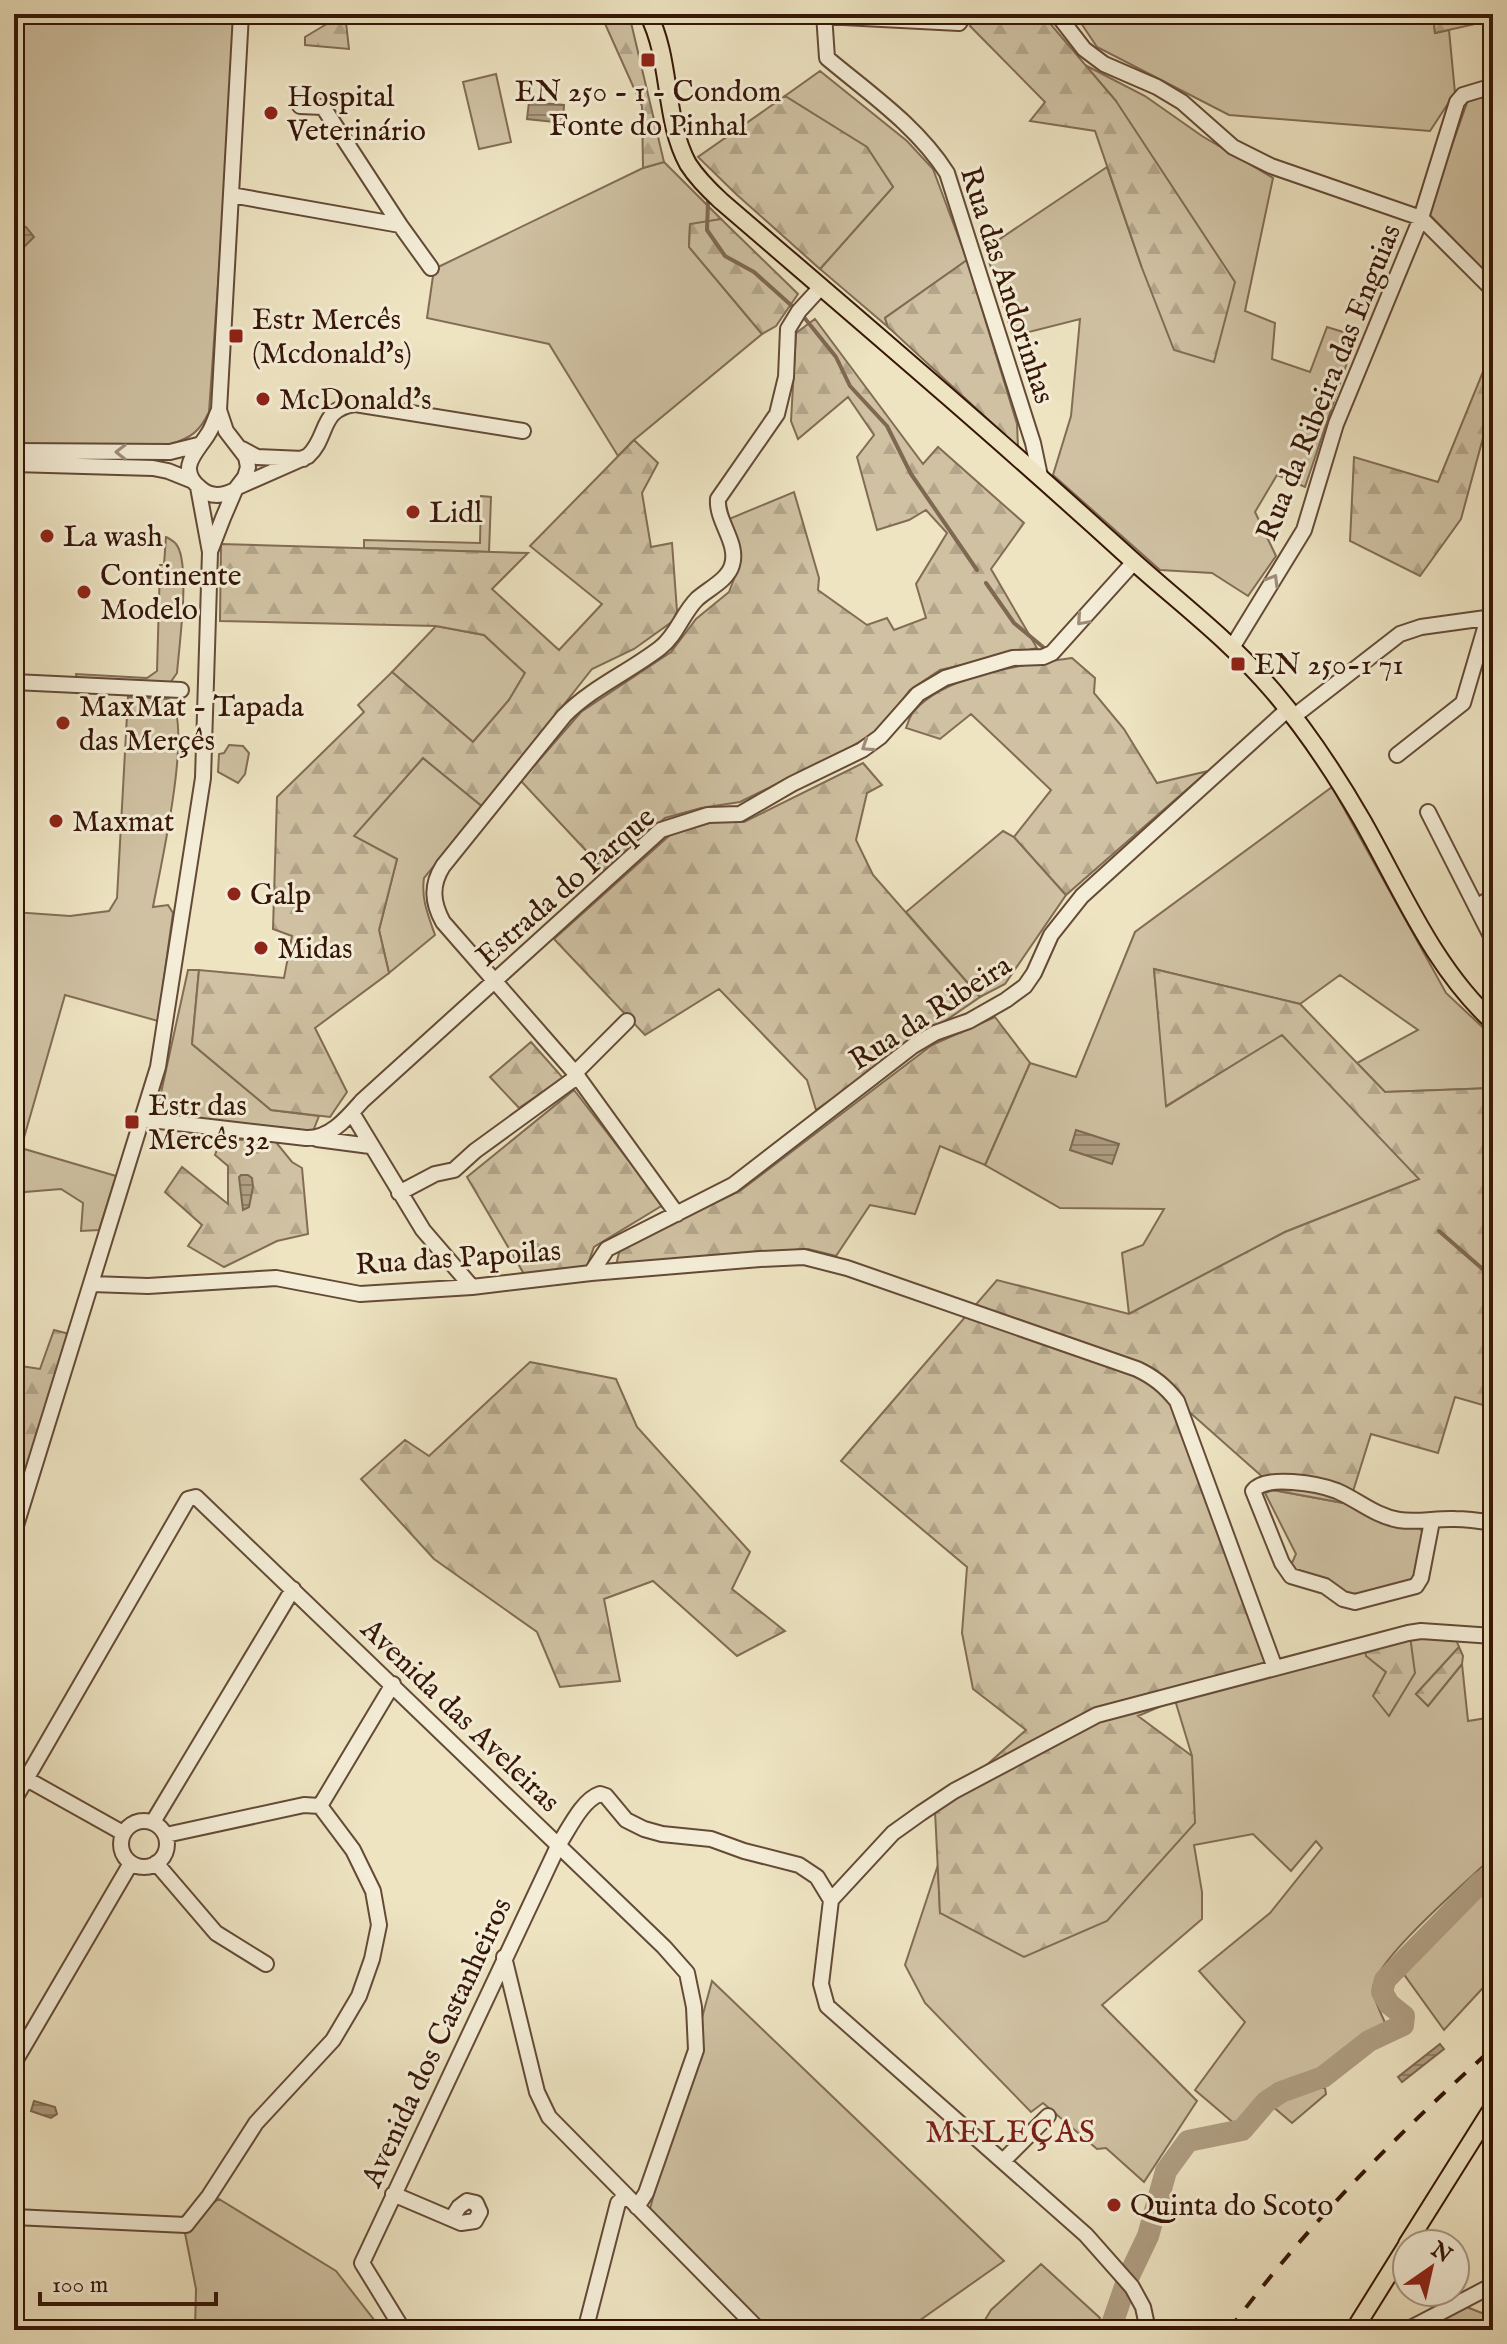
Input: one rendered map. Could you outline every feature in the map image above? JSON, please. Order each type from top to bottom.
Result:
[{"type":"main road","points":[[648,14],[665,68],[677,134],[692,170],[721,201],[1233,646],[1290,713],[1347,795],[1434,949],[1465,995],[1493,1022]]},
{"type":"main road","points":[[1417,2228],[1493,2107]]},
{"type":"main road","points":[[1354,2330],[1391,2270]]},
{"type":"street","points":[[210,552],[248,467],[238,445],[226,431],[219,410],[241,14]]},
{"type":"street","points":[[824,15],[959,23],[965,14]]},
{"type":"street","points":[[1057,14],[1084,49],[1104,64],[1157,87],[1182,102],[1233,147],[1271,166],[1421,218],[1493,290]]},
{"type":"street","name":"Rua das Andorinhas","points":[[824,15],[827,58],[912,129],[947,173],[1033,443],[1040,476]]},
{"type":"street","name":"Rua da Ribeira das Enguias","points":[[1233,646],[1304,530],[1336,424],[1421,218],[1457,102],[1463,95],[1493,86]]},
{"type":"street","points":[[300,106],[323,107],[431,268]]},
{"type":"street","points":[[231,195],[400,225]]},
{"type":"street","points":[[677,1214],[577,1074],[493,982],[438,914],[433,890],[437,875],[571,709],[666,643],[691,606],[729,570],[732,552],[718,512],[718,499],[777,414],[786,377],[788,329],[799,311],[821,287]]},
{"type":"street","points":[[14,464],[139,467],[168,471],[216,496],[303,459],[315,448],[332,414],[345,406],[355,404],[523,431]]},
{"type":"street","points":[[14,1532],[162,1048],[203,778],[210,552],[189,462],[219,410]]},
{"type":"street","points":[[14,451],[170,452],[218,437],[257,457],[303,459]]},
{"type":"street","name":"Estrada do Parque","points":[[317,1139],[352,1113],[661,830],[708,815],[740,814],[792,784],[862,750],[880,737],[918,694],[945,678],[1013,658],[1043,657],[1052,653],[1134,562]]},
{"type":"street","points":[[1397,755],[1463,703],[1490,617]]},
{"type":"street","name":"Rua da Ribeira","points":[[591,1273],[599,1256],[607,1249],[733,1185],[913,1046],[935,1033],[969,1021],[1017,993],[1030,980],[1051,935],[1082,896],[1290,713],[1400,634],[1421,627],[1490,617]]},
{"type":"street","points":[[14,682],[181,690]]},
{"type":"street","points":[[1428,812],[1493,940]]},
{"type":"street","points":[[1476,907],[1493,897]]},
{"type":"street","points":[[399,1193],[435,1174],[454,1170],[577,1074],[627,1021]]},
{"type":"street","points":[[352,1113],[423,1230],[472,1287]]},
{"type":"street","points":[[142,1119],[370,1146]]},
{"type":"street","name":"Rua das Papoilas","points":[[92,1284],[148,1286],[276,1278],[360,1294],[472,1287],[591,1273],[760,1259],[804,1257],[825,1261],[1151,1376],[1167,1388],[1177,1401],[1275,1668]]},
{"type":"street","points":[[1432,1521],[1421,1578],[1416,1586],[1379,1597],[1349,1601],[1325,1586],[1299,1580],[1287,1571],[1253,1491],[1267,1482],[1316,1486],[1339,1492],[1387,1517],[1493,1523]]},
{"type":"street","name":"Avenida das Aveleiras","points":[[20,1776],[188,1499],[196,1497],[559,1844],[687,1973],[694,2007],[696,2050],[646,2193],[637,2207]]},
{"type":"street","points":[[153,1822],[293,1589]]},
{"type":"street","points":[[1148,2330],[1143,2307],[1086,2235],[827,2006],[821,1984],[831,1900],[893,1833],[912,1819],[954,1791],[1113,1709],[1417,1632],[1493,1636]]},
{"type":"street","points":[[320,1806],[393,1684]]},
{"type":"street","points":[[14,1800],[20,1776],[123,1833]]},
{"type":"street","name":"Avenida dos Castanheiros","points":[[403,2330],[362,2263],[559,1844],[593,1796],[606,1796],[626,1820],[644,1829],[711,1839],[799,1865],[817,1877],[831,1900]]},
{"type":"street","points":[[14,2217],[186,2225],[201,2208],[256,2123],[333,2040],[359,1996],[372,1959],[379,1925],[373,1891],[353,1850],[320,1806],[304,1805],[166,1835]]},
{"type":"street","points":[[153,1822],[166,1835],[166,1851],[156,1863],[143,1867],[131,1863],[122,1853],[123,1833],[133,1823],[153,1822]]},
{"type":"street","points":[[14,2063],[131,1863]]},
{"type":"street","points":[[156,1863],[216,1933],[266,1964]]},
{"type":"street","points":[[504,1957],[540,2103],[549,2117],[759,2330]]},
{"type":"street","points":[[1004,2160],[1048,2116]]},
{"type":"street","points":[[393,2194],[443,2217],[452,2218]]},
{"type":"street","points":[[550,2330],[591,2328],[618,2203],[626,2195]]},
{"type":"street","points":[[1407,2330],[1493,2285]]},
{"type":"green space","points":[[14,14],[237,14],[209,412],[198,429],[178,442],[14,447]]},
{"type":"green space","points":[[331,14],[345,14],[349,49],[305,45],[305,37],[330,22]]},
{"type":"green space","points":[[595,14],[629,14],[664,162],[643,168],[642,106],[602,17]]},
{"type":"green space","points":[[976,14],[1042,14],[1116,101],[1235,282],[1214,362],[1174,350],[1095,131],[1030,121],[1045,102],[970,26]]},
{"type":"green space","points":[[1075,14],[1433,14],[1435,33],[1449,30],[1455,93],[1430,131],[1229,115],[1097,47]]},
{"type":"green space","points":[[1433,14],[1493,14],[1493,20],[1435,33]]},
{"type":"green space","points":[[1085,65],[1145,96],[1202,136],[1273,178],[1245,311],[1275,323],[1272,359],[1310,372],[1327,327],[1356,336],[1305,487],[1277,475],[1255,512],[1276,556],[1248,596],[1212,573],[1160,570],[1053,475],[1071,416],[1080,319],[1013,336],[985,249],[1107,167],[1142,268],[1116,101]]},
{"type":"green space","points":[[820,71],[907,141],[933,169],[967,260],[885,318],[888,327],[820,269],[893,187],[866,147],[785,96]]},
{"type":"green space","points":[[496,74],[511,142],[479,149],[463,82]]},
{"type":"green space","points":[[1493,94],[1493,280],[1428,213],[1468,100]]},
{"type":"green space","points":[[785,96],[867,147],[893,187],[820,269],[698,157]]},
{"type":"green space","points":[[664,162],[721,219],[690,225],[689,247],[762,334],[618,456],[549,344],[427,318],[434,269],[643,168]]},
{"type":"green space","points":[[721,219],[798,294],[776,326],[762,334],[689,247],[690,224]]},
{"type":"green space","points":[[967,260],[1017,424],[1018,447],[888,327],[885,318]]},
{"type":"green space","points":[[815,319],[923,464],[938,447],[1024,523],[991,569],[1037,648],[940,670],[910,690],[879,730],[844,751],[740,802],[665,818],[605,871],[521,781],[581,712],[671,652],[696,619],[729,592],[737,571],[738,552],[729,519],[794,492],[819,578],[818,590],[867,625],[887,618],[894,630],[926,618],[916,584],[947,533],[926,510],[909,520],[877,530],[857,457],[874,435],[848,397],[798,439],[791,421],[796,333]]},
{"type":"green space","points":[[1489,357],[1493,357],[1493,401],[1461,519],[1420,576],[1350,541],[1354,457],[1438,482]]},
{"type":"green space","points":[[634,440],[658,463],[642,493],[651,547],[672,543],[677,611],[673,621],[634,649],[592,669],[483,807],[423,758],[354,836],[397,859],[379,930],[389,973],[315,1028],[347,1092],[330,1117],[271,1110],[192,1044],[199,970],[284,978],[292,936],[273,929],[277,797],[364,712],[358,705],[392,672],[473,742],[509,700],[525,673],[484,635],[436,626],[220,621],[221,544],[528,553],[492,589],[559,650],[602,604],[530,546]]},
{"type":"green space","points":[[481,496],[491,497],[489,552],[364,548],[364,540],[480,543]]},
{"type":"green space","points":[[166,537],[176,544],[183,568],[177,673],[170,683],[77,679],[76,674],[147,678],[157,671],[160,565],[164,565]]},
{"type":"green space","points":[[436,626],[484,635],[525,673],[509,700],[473,742],[392,672]]},
{"type":"green space","points":[[1072,658],[1095,678],[1094,693],[1124,729],[1157,783],[1208,771],[1066,895],[1014,837],[1051,790],[971,714],[940,739],[906,728],[914,711],[928,698],[966,679]]},
{"type":"green space","points":[[128,697],[169,699],[176,713],[177,765],[153,907],[168,905],[173,913],[158,1021],[65,995],[21,1148],[116,1176],[99,1230],[81,1231],[83,1203],[61,1189],[25,1192],[14,1208],[14,912],[70,916],[109,911],[117,898]]},
{"type":"green space","points":[[229,745],[243,746],[249,753],[245,774],[238,783],[218,772],[219,754],[224,753]]},
{"type":"green space","points":[[423,758],[483,807],[424,878],[424,900],[435,935],[389,973],[379,930],[397,859],[353,836]]},
{"type":"green space","points":[[863,763],[882,785],[867,793],[856,840],[873,875],[980,997],[816,1110],[807,1080],[719,989],[645,1035],[554,939],[670,835],[713,822],[744,822]]},
{"type":"green space","points":[[1332,787],[1446,993],[1493,1037],[1493,1088],[1385,1092],[1357,1063],[1418,1030],[1340,975],[1300,1004],[1154,969],[1167,1106],[1282,1034],[1420,1179],[1285,1232],[1129,1314],[1122,1253],[1143,1245],[1164,1209],[1060,1208],[985,1165],[1030,1063],[1076,1077],[1135,932]]},
{"type":"green space","points":[[1003,831],[1014,837],[1066,895],[1005,984],[980,997],[906,912]]},
{"type":"green space","points":[[1154,969],[1300,1004],[1385,1092],[1493,1088],[1493,1408],[1455,1397],[1438,1453],[1371,1434],[1349,1504],[1273,1490],[1266,1480],[1186,1409],[1278,1673],[1175,1700],[1138,1716],[1192,1756],[1195,1823],[1107,1921],[1024,1957],[940,1913],[935,1811],[1026,1730],[973,1689],[962,1633],[967,1567],[841,1461],[997,1280],[1129,1314],[1285,1232],[1419,1179],[1282,1035],[1166,1106]]},
{"type":"green space","points":[[188,970],[199,970],[192,1044],[271,1110],[319,1116],[313,1131],[158,1116]]},
{"type":"green space","points":[[995,1017],[1030,1063],[985,1165],[940,1146],[915,1214],[870,1205],[836,1256],[808,1249],[616,1265],[620,1249],[740,1191],[932,1045]]},
{"type":"green space","points":[[531,1042],[563,1078],[519,1108],[490,1077]]},
{"type":"green space","points":[[574,1090],[663,1205],[594,1247],[587,1266],[524,1274],[467,1177]]},
{"type":"green space","points":[[221,1139],[275,1141],[292,1162],[302,1168],[308,1234],[277,1241],[224,1267],[188,1246],[202,1225],[165,1192],[182,1167],[228,1204],[228,1166],[215,1155]]},
{"type":"green space","points":[[54,1330],[69,1334],[23,1486],[14,1482],[14,1365],[40,1369]]},
{"type":"green space","points":[[530,1362],[616,1379],[637,1427],[750,1552],[732,1589],[785,1631],[737,1656],[653,1581],[604,1599],[620,1681],[560,1687],[537,1632],[434,1559],[361,1479],[405,1440],[429,1456]]},
{"type":"green space","points":[[1273,1490],[1349,1504],[1419,1527],[1424,1534],[1414,1579],[1352,1596],[1299,1573],[1291,1565],[1296,1554],[1265,1493]]},
{"type":"green space","points":[[1410,1636],[1455,1637],[1459,1647],[1416,1694],[1428,1706],[1462,1664],[1468,1721],[1493,1717],[1493,1863],[1486,1863],[1387,1961],[1373,1989],[1386,2025],[1326,2070],[1291,2078],[1274,2087],[1236,2125],[1195,2090],[1245,2022],[1199,1971],[1270,1913],[1322,1848],[1316,1841],[1291,1871],[1253,1834],[1194,1845],[1202,1892],[1202,1919],[1102,2005],[1197,2101],[1144,2182],[1106,2148],[1097,2149],[1043,2103],[1031,2112],[925,2003],[905,1965],[938,1865],[940,1913],[1192,1756],[1175,1700],[1365,1649],[1367,1656],[1386,1672]]},
{"type":"green space","points":[[1410,1636],[1415,1673],[1389,1716],[1373,1696],[1386,1672],[1366,1656],[1365,1649]]},
{"type":"green space","points":[[1459,1647],[1462,1664],[1428,1706],[1416,1694]]},
{"type":"green space","points":[[1493,1883],[1493,1977],[1444,2030],[1403,1973]]},
{"type":"green space","points":[[712,1981],[1004,2261],[906,2330],[753,2330],[648,2216]]},
{"type":"green space","points":[[1325,2088],[1326,2094],[1292,2123],[1271,2105],[1292,2089]]},
{"type":"green space","points":[[219,2199],[336,2271],[382,2330],[195,2330],[196,2289],[183,2223]]},
{"type":"green space","points":[[1041,2264],[1100,2318],[1092,2330],[999,2330],[985,2320],[991,2310]]},
{"type":"green space","points":[[1460,2308],[1487,2315],[1477,2330],[1416,2330]]},
{"type":"shaded area","points":[[529,102],[564,105],[563,123],[527,119]]},
{"type":"shaded area","points":[[26,227],[34,237],[14,257],[14,230]]},
{"type":"shaded area","points":[[1076,1130],[1119,1144],[1112,1164],[1070,1150]]},
{"type":"shaded area","points":[[239,1177],[252,1178],[253,1187],[249,1207],[243,1210]]},
{"type":"shaded area","points":[[1440,2044],[1444,2049],[1402,2082],[1398,2077]]},
{"type":"shaded area","points":[[34,2101],[55,2107],[57,2114],[51,2118],[31,2111]]},
{"type":"waterway","points":[[708,202],[707,230],[725,256],[754,272],[792,306]]},
{"type":"waterway","points":[[803,316],[836,357],[850,386],[887,426],[911,474],[977,570]]},
{"type":"waterway","points":[[986,583],[1014,623],[1043,647]]},
{"type":"waterway","points":[[1439,1231],[1493,1278]]},
{"type":"waterway","points":[[1110,2330],[1128,2278],[1148,2236],[1166,2171],[1188,2141],[1242,2130],[1266,2102],[1281,2092],[1323,2077],[1369,2041],[1403,2025],[1404,2016],[1389,2004],[1382,1992],[1385,1980],[1480,1883],[1493,1874]]},
{"type":"railway","points":[[1229,2330],[1321,2218],[1422,2114],[1493,2048]]},
{"type":"place","name":"EN 250 - 1 - Condom Fonte do Pinhal","points":[[648,60]]},
{"type":"place","name":"Hospital Veterinário","points":[[271,113]]},
{"type":"place","name":"Estr Mercês (Mcdonald's)","points":[[236,336]]},
{"type":"place","name":"McDonald's","points":[[263,399]]},
{"type":"place","name":"Lidl","points":[[413,512]]},
{"type":"place","name":"La wash","points":[[47,536]]},
{"type":"place","name":"Continente Modelo","points":[[84,592]]},
{"type":"place","name":"EN 250-1 71","points":[[1238,664]]},
{"type":"place","name":"MaxMat - Tapada das Merçês","points":[[63,723]]},
{"type":"place","name":"Maxmat","points":[[56,821]]},
{"type":"place","name":"Galp","points":[[234,894]]},
{"type":"place","name":"Midas","points":[[261,948]]},
{"type":"place","name":"Estr das Mercês 32","points":[[132,1122]]},
{"type":"place","name":"Quinta do Scoto","points":[[1114,2205]]},
{"type":"district","name":"MELEÇAS","points":[[1011,2131]]}]
